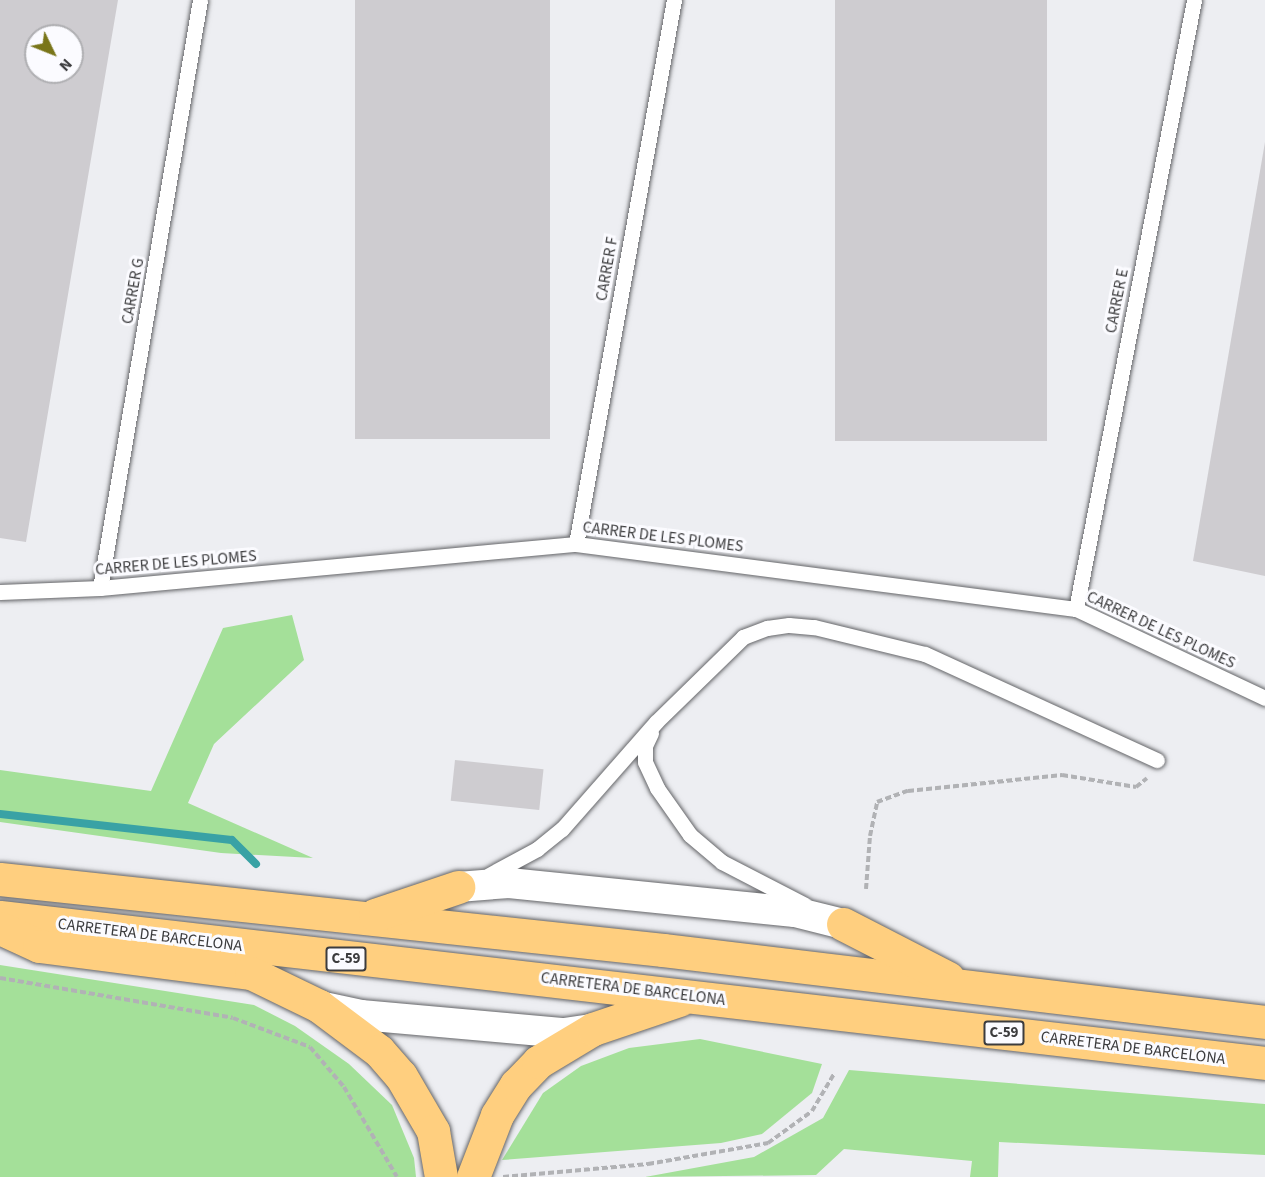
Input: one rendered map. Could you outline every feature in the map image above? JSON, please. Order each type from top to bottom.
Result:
[{"type":"highway","points":[[0,879],[359,920],[663,950],[1265,1022]]},
{"type":"highway","points":[[359,920],[458,887]]},
{"type":"highway","name":"CARRETERA DE BARCELONA","points":[[0,917],[1265,1063]]},
{"type":"highway","points":[[843,924],[966,988]]},
{"type":"highway","points":[[0,928],[39,945],[251,972],[319,1006],[372,1045],[401,1076],[433,1131],[441,1177]]},
{"type":"highway","points":[[473,1177],[497,1115],[516,1085],[538,1062],[593,1029],[693,996]]},
{"type":"street","points":[[458,887],[509,883],[795,912],[843,924]]},
{"type":"street","points":[[319,1006],[361,1015],[564,1033],[593,1029]]},
{"type":"lane","name":"CARRER G","points":[[100,588],[200,0]]},
{"type":"lane","name":"CARRER F","points":[[576,544],[674,0]]},
{"type":"lane","name":"CARRER E","points":[[1076,609],[1194,0]]},
{"type":"lane","name":"CARRER DE LES PLOMES","points":[[0,592],[100,588],[576,544],[1076,609],[1265,698]]},
{"type":"lane","points":[[458,887],[504,869],[562,829],[656,722],[743,637],[789,625],[926,654],[1157,760]]},
{"type":"lane","points":[[656,722],[645,746],[645,762],[657,788],[690,835],[722,862],[843,924]]},
{"type":"path","points":[[866,889],[870,836],[878,802],[908,791],[1062,775],[1136,788],[1151,776],[1157,760]]},
{"type":"path","points":[[0,978],[233,1018],[310,1047],[344,1087],[396,1177]]},
{"type":"path","points":[[503,1177],[648,1164],[768,1143],[812,1112],[834,1074]]},
{"type":"green space","points":[[292,615],[304,660],[214,744],[188,803],[313,858],[221,853],[0,822],[0,770],[151,791],[223,628]]},
{"type":"green space","points":[[0,965],[254,1005],[295,1026],[349,1064],[392,1105],[414,1158],[416,1177],[0,1177]]},
{"type":"green space","points":[[700,1039],[822,1064],[812,1093],[762,1134],[721,1143],[502,1160],[543,1093],[581,1066],[629,1048]]},
{"type":"green space","points":[[849,1070],[1265,1104],[1265,1155],[999,1142],[998,1177],[970,1177],[972,1161],[844,1149],[816,1175],[645,1177],[754,1157],[823,1118]]},
{"type":"building","points":[[0,0],[118,0],[26,542],[0,538]]},
{"type":"building","points":[[355,0],[550,0],[550,439],[355,439]]},
{"type":"building","points":[[835,0],[1047,0],[1047,441],[835,441]]},
{"type":"building","points":[[1265,142],[1265,576],[1193,561]]},
{"type":"building","points":[[455,760],[544,769],[539,810],[451,801]]},
{"type":"waterway","points":[[0,814],[232,840],[256,864]]}]
